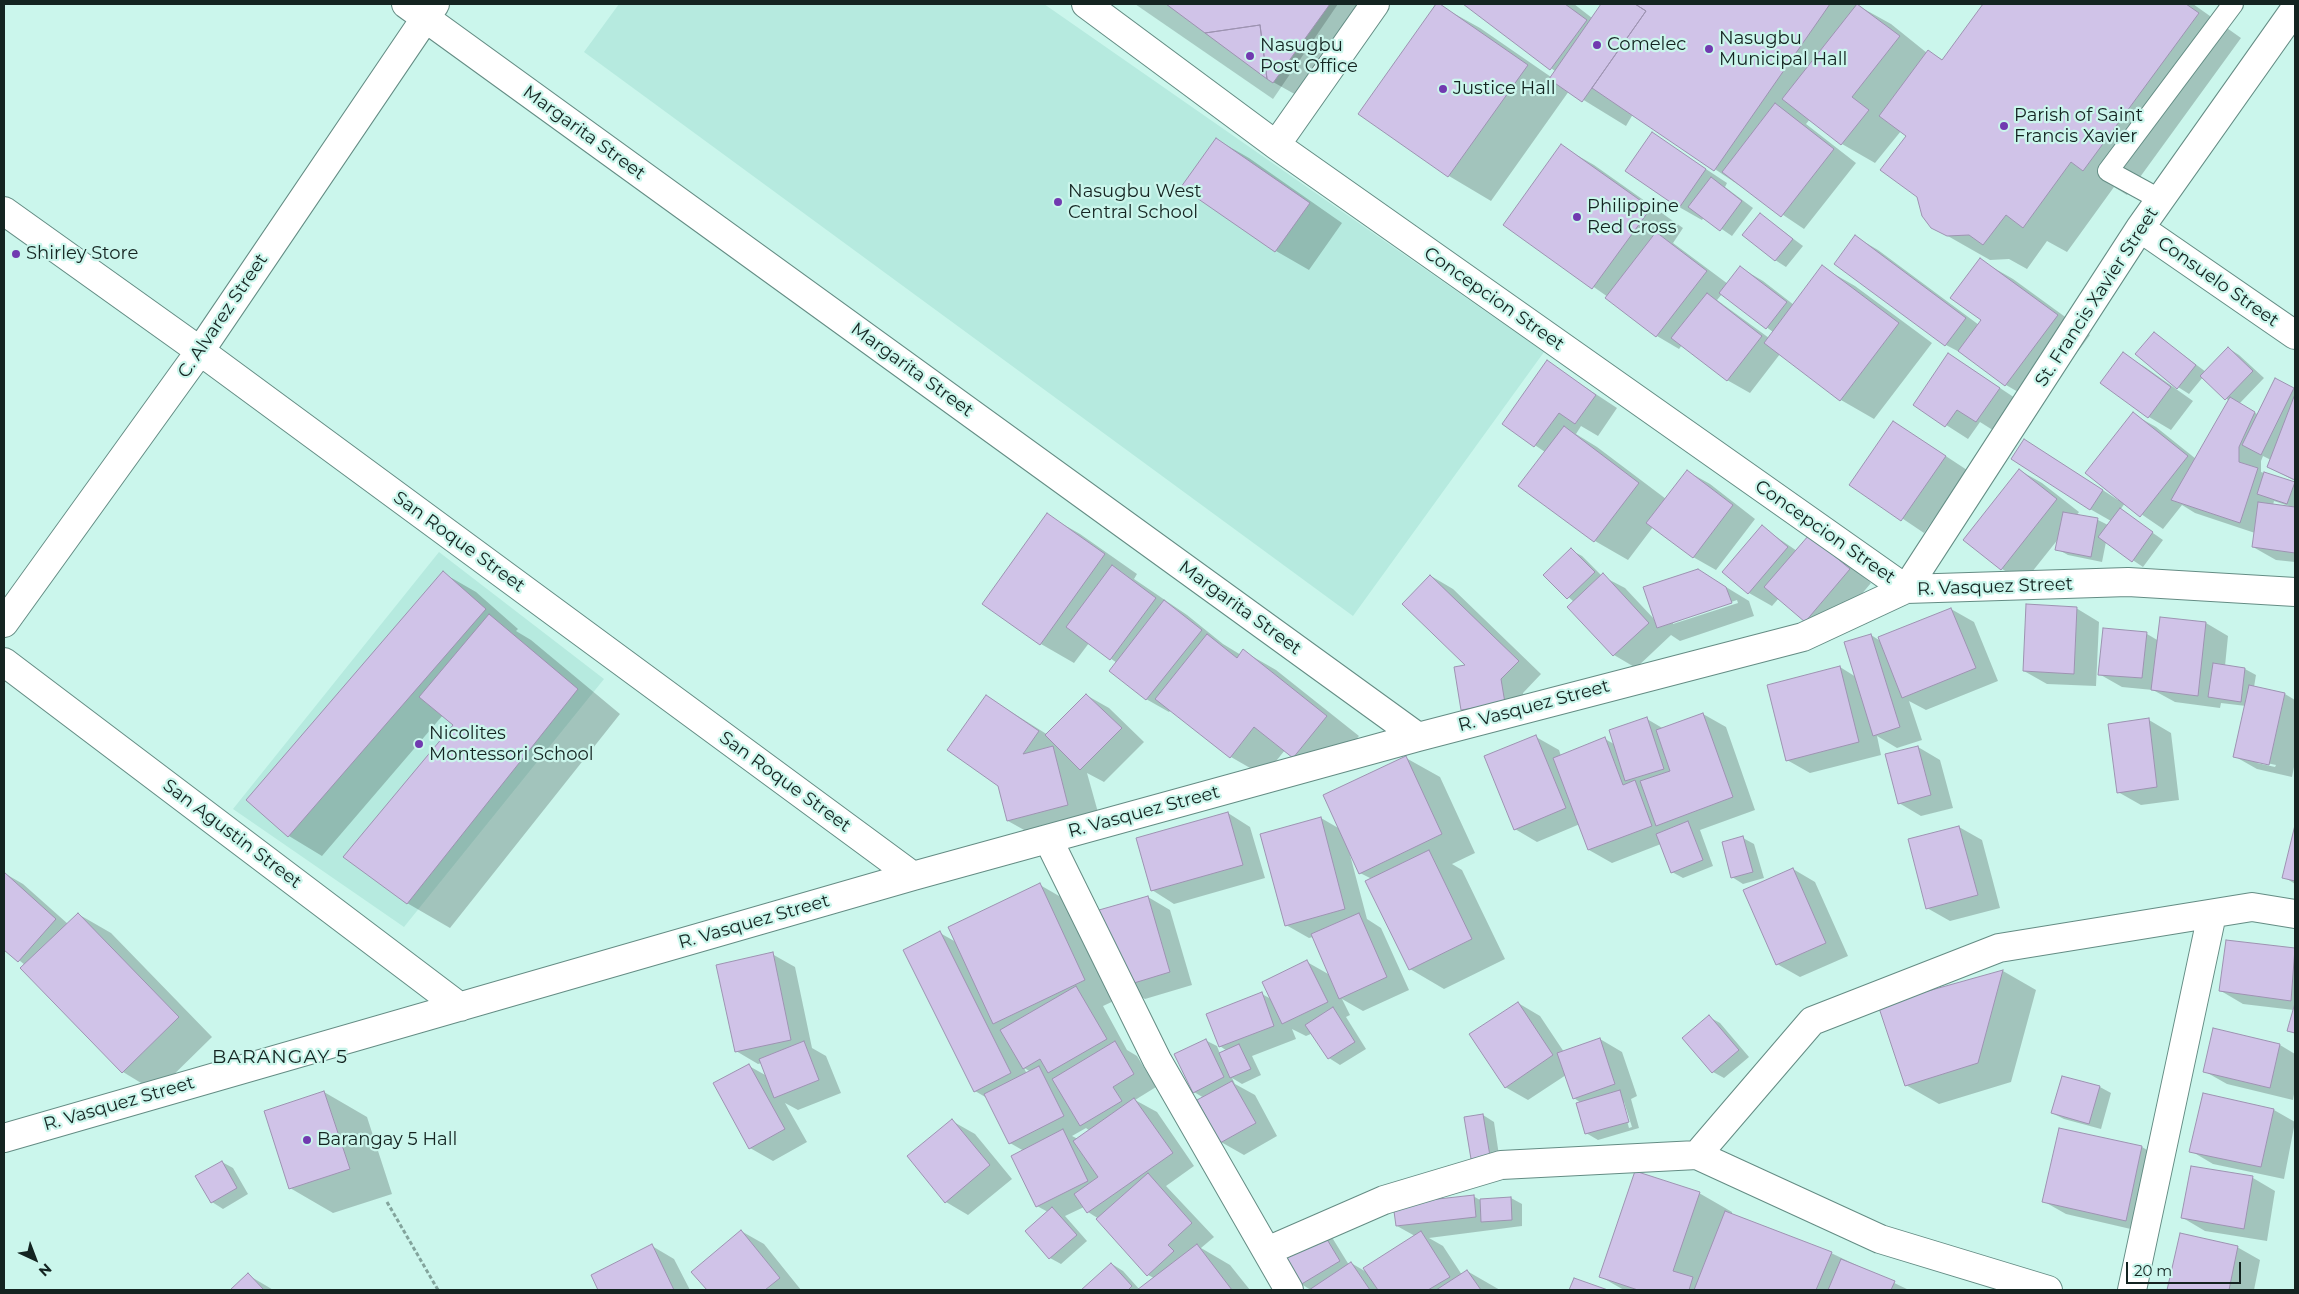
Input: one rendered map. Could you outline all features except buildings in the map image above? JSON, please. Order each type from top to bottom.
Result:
[{"type":"street","name":"Concepcion Street","points":[[1086,4],[1276,145],[1906,590]]},
{"type":"street","points":[[1276,145],[1375,4]]},
{"type":"street","name":"C. Alvarez Street","points":[[4,622],[200,351],[422,8]]},
{"type":"street","name":"Margarita Street","points":[[422,8],[1418,736]]},
{"type":"street","name":"St. Francis Xavier Street","points":[[1906,590],[2140,228],[2295,10]]},
{"type":"street","name":"San Roque Street","points":[[4,211],[200,351],[913,876]]},
{"type":"street","name":"Consuelo Street","points":[[2140,228],[2295,335]]},
{"type":"street","name":"R. Vasquez Street","points":[[6,1134],[460,1007],[913,876],[1418,736],[1803,637],[1906,590],[2128,582],[2295,592]]},
{"type":"street","name":"San Agustin Street","points":[[4,662],[460,1007]]},
{"type":"street","points":[[1048,839],[1156,1060],[1267,1251],[1287,1289]]},
{"type":"street","points":[[1697,1155],[1812,1021],[1999,948],[2252,907],[2295,914]]},
{"type":"street","points":[[2132,1290],[2212,914]]},
{"type":"street","points":[[1267,1251],[1384,1200],[1501,1166],[1697,1155],[1880,1239],[2048,1290]]},
{"type":"lane","points":[[2161,200],[2108,171],[2233,4]]},
{"type":"path","points":[[387,1202],[438,1290]]},
{"type":"shaded area","name":"Nasugbu West Central School","points":[[619,4],[1044,4],[1544,352],[1353,616],[584,52]]},
{"type":"shaded area","points":[[1135,4],[1338,4],[1273,99]]},
{"type":"shaded area","name":"Nicolites Montessori School","points":[[439,552],[604,679],[404,927],[233,809]]},
{"type":"place","name":"Comelec","points":[[1597,45]]},
{"type":"place","name":"Nasugbu Municipal Hall","points":[[1709,49]]},
{"type":"place","name":"Nasugbu Post Office","points":[[1250,56]]},
{"type":"place","name":"Justice Hall","points":[[1443,89]]},
{"type":"place","name":"Parish of Saint Francis Xavier","points":[[2004,126]]},
{"type":"place","name":"Nasugbu West Central School","points":[[1058,202]]},
{"type":"place","name":"Philippine Red Cross","points":[[1577,217]]},
{"type":"place","name":"Shirley Store","points":[[16,254]]},
{"type":"place","name":"Nicolites Montessori School","points":[[419,744]]},
{"type":"place","name":"Barangay 5 Hall","points":[[307,1140]]},
{"type":"district","name":"BARANGAY 5","points":[[280,1057]]}]
